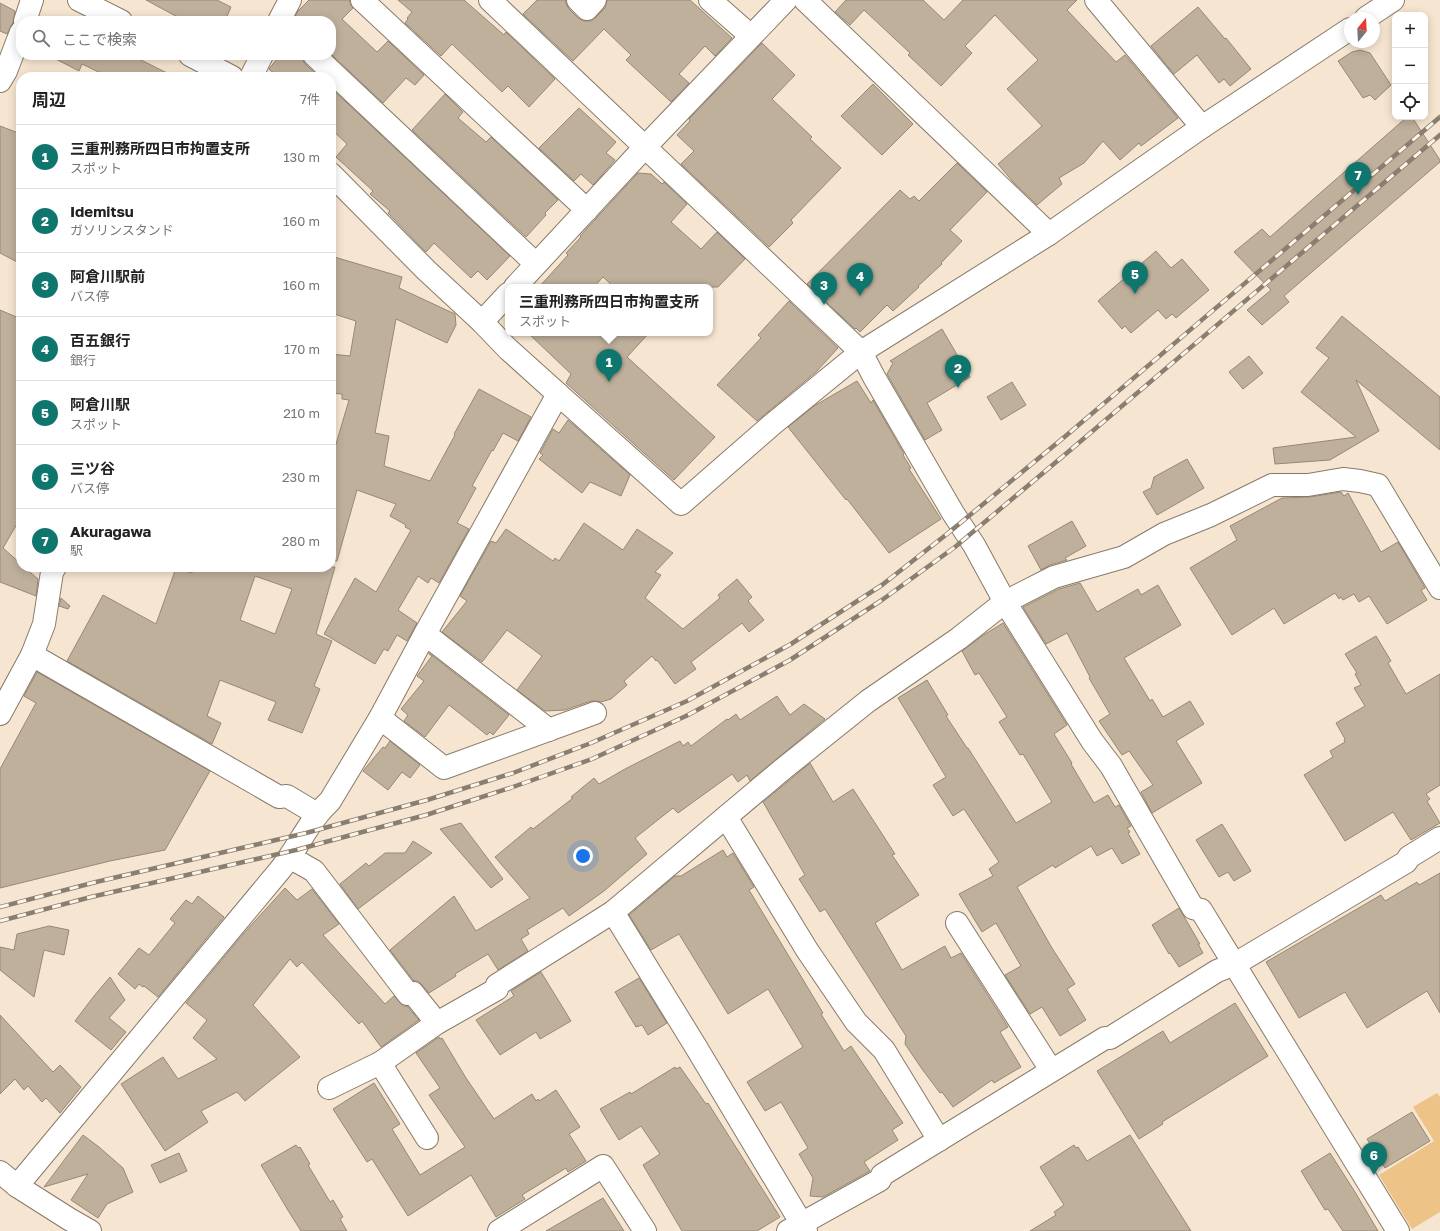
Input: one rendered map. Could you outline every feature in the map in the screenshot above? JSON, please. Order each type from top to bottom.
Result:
[{"type":"street","points":[[27,16],[32,0]]},
{"type":"street","points":[[79,0],[112,16]]},
{"type":"street","points":[[282,16],[290,0]]},
{"type":"street","points":[[362,0],[587,210]]},
{"type":"street","points":[[490,0],[861,352],[953,512],[974,545],[1005,602],[1092,741],[1111,766],[1193,908],[1201,910],[1398,1231]]},
{"type":"street","points":[[578,0],[587,9],[595,0]]},
{"type":"street","points":[[710,0],[751,36]]},
{"type":"street","points":[[518,284],[645,147],[786,0]]},
{"type":"street","points":[[805,0],[1049,234]]},
{"type":"street","points":[[1096,0],[1202,127]]},
{"type":"street","points":[[1375,12],[1394,0]]},
{"type":"street","points":[[336,179],[426,270],[482,322],[508,349],[681,504],[774,423],[861,352],[1049,234],[1202,127],[1344,33]]},
{"type":"street","points":[[0,81],[6,71],[16,45]]},
{"type":"street","points":[[200,60],[222,72]]},
{"type":"street","points":[[254,72],[260,60]]},
{"type":"street","points":[[319,60],[332,72]]},
{"type":"street","points":[[336,76],[536,264]]},
{"type":"street","points":[[482,322],[505,297]]},
{"type":"street","points":[[17,1186],[290,858],[319,811],[330,801],[380,718],[558,394]]},
{"type":"street","points":[[329,1088],[380,1063],[437,1022],[497,988],[498,985],[613,912],[726,816],[868,701],[958,639],[1005,602],[1054,577],[1124,557],[1164,534],[1211,515],[1272,485],[1308,485],[1343,479],[1378,485],[1440,588]]},
{"type":"street","points":[[0,714],[32,655],[44,624],[52,572]]},
{"type":"street","points":[[425,634],[549,730]]},
{"type":"street","points":[[32,655],[279,797],[287,796],[317,814]]},
{"type":"street","points":[[380,718],[444,768],[595,713]]},
{"type":"street","points":[[726,816],[807,950],[856,1022],[884,1050],[939,1140]]},
{"type":"street","points":[[613,912],[692,1040],[799,1228],[880,1180],[882,1175],[1051,1070],[1105,1038],[1110,1038],[1217,971],[1234,964],[1406,862],[1409,857],[1440,838]]},
{"type":"street","points":[[290,858],[314,871],[408,994],[413,993],[437,1022]]},
{"type":"street","points":[[957,923],[1051,1070]]},
{"type":"street","points":[[380,1063],[426,1138]]},
{"type":"street","points":[[499,1231],[603,1166],[645,1231]]},
{"type":"street","points":[[0,1172],[17,1186],[90,1231]]},
{"type":"shaded area","points":[[1437,1093],[1440,1097],[1440,1212],[1412,1229],[1379,1175],[1434,1141],[1413,1107]]},
{"type":"building","points":[[146,0],[217,0],[231,7],[227,16],[176,16]]},
{"type":"building","points":[[309,0],[350,0],[350,4],[353,8],[342,19],[377,52],[388,41],[424,75],[415,85],[406,78],[383,103],[336,59],[336,16],[296,16],[298,11]]},
{"type":"building","points":[[398,0],[464,0],[504,35],[506,32],[555,79],[529,107],[508,86],[502,92],[452,44],[441,56],[405,23],[412,12]]},
{"type":"building","points":[[537,0],[566,0],[566,4],[569,9],[578,18],[584,21],[591,21],[605,8],[607,0],[690,0],[732,38],[715,56],[705,46],[679,74],[689,83],[671,102],[626,60],[631,55],[604,29],[573,61],[523,14]]},
{"type":"building","points":[[846,0],[923,0],[944,20],[963,0],[1077,0],[1067,10],[1116,62],[1125,55],[1178,118],[1141,146],[1139,143],[1120,160],[1103,141],[1084,163],[1059,178],[1062,184],[1037,205],[1013,182],[998,164],[1042,126],[1007,89],[1038,60],[995,15],[965,46],[972,53],[941,86],[908,55],[910,53],[864,10],[850,25],[835,12]]},
{"type":"building","points":[[0,3],[15,11],[13,23],[7,34],[0,31]]},
{"type":"building","points":[[1198,7],[1251,69],[1230,86],[1224,79],[1219,83],[1197,55],[1174,74],[1151,46]]},
{"type":"building","points":[[762,43],[795,75],[772,99],[812,137],[810,139],[841,168],[791,220],[793,223],[769,247],[681,164],[694,151],[677,135],[690,121],[689,119]]},
{"type":"building","points":[[1360,50],[1370,53],[1391,85],[1375,100],[1370,95],[1363,98],[1338,61],[1352,52]]},
{"type":"building","points":[[58,60],[141,60],[165,72],[99,72],[82,64],[79,71]]},
{"type":"building","points":[[276,60],[303,60],[314,72],[272,72],[269,69]]},
{"type":"building","points":[[873,84],[913,124],[882,155],[841,116]]},
{"type":"building","points":[[336,93],[510,256],[487,280],[478,271],[471,278],[434,243],[426,252],[388,213],[390,211],[370,194],[373,191],[336,157],[347,144],[336,134]]},
{"type":"building","points":[[445,94],[463,112],[458,118],[486,142],[491,137],[558,200],[545,213],[546,215],[526,237],[412,130]]},
{"type":"building","points":[[579,108],[616,142],[606,153],[615,160],[593,185],[581,174],[574,181],[539,148]]},
{"type":"building","points":[[1404,120],[1414,120],[1440,160],[1440,162],[1284,296],[1289,302],[1262,325],[1247,310],[1271,290],[1234,252],[1262,229],[1270,237]]},
{"type":"building","points":[[0,126],[16,132],[16,261],[0,253]]},
{"type":"building","points":[[957,163],[987,192],[950,230],[962,241],[941,263],[942,264],[893,311],[887,305],[860,332],[807,284],[900,190],[910,199],[914,196],[919,201]]},
{"type":"building","points":[[638,173],[651,174],[662,184],[664,182],[687,204],[671,222],[701,249],[717,232],[745,259],[718,287],[713,287],[713,284],[611,284],[603,277],[597,284],[542,284],[568,255],[566,253],[581,237],[580,236]]},
{"type":"building","points":[[1156,251],[1171,268],[1182,259],[1209,290],[1176,318],[1172,314],[1166,319],[1158,310],[1131,333],[1125,326],[1122,329],[1098,301]]},
{"type":"building","points":[[336,257],[402,277],[399,288],[455,314],[456,325],[447,343],[396,319],[375,433],[389,436],[384,466],[430,481],[479,389],[531,417],[518,441],[503,433],[493,451],[492,450],[472,486],[476,488],[457,523],[469,529],[439,583],[431,578],[428,583],[418,576],[398,610],[417,623],[407,641],[397,635],[388,651],[384,649],[375,664],[324,634],[355,578],[376,592],[411,530],[405,527],[406,525],[390,516],[396,504],[357,490],[336,561],[336,444],[349,400],[342,399],[342,394],[336,393],[336,355],[350,356],[356,321],[336,315]]},
{"type":"building","points":[[789,301],[838,348],[816,372],[757,421],[717,385],[761,338],[758,335]]},
{"type":"building","points":[[0,310],[16,317],[16,526],[3,548],[16,560],[16,572],[30,572],[38,579],[36,596],[0,582]]},
{"type":"building","points":[[1342,316],[1440,397],[1440,450],[1356,380],[1379,431],[1330,460],[1275,464],[1273,448],[1356,437],[1301,392],[1329,358],[1316,348]]},
{"type":"building","points":[[942,329],[970,377],[927,403],[942,430],[925,440],[887,374],[893,363],[890,361]]},
{"type":"building","points":[[531,336],[646,336],[627,357],[715,437],[674,480],[566,383],[571,374]]},
{"type":"building","points":[[1249,356],[1263,373],[1243,389],[1229,372]]},
{"type":"building","points":[[857,381],[871,403],[873,400],[904,454],[903,455],[911,468],[909,469],[941,519],[889,553],[788,427],[814,406]]},
{"type":"building","points":[[1012,382],[1026,405],[1001,420],[987,397]]},
{"type":"building","points":[[568,420],[630,475],[621,496],[590,482],[582,493],[539,459],[543,455],[540,453],[553,429],[559,433]]},
{"type":"building","points":[[1187,459],[1204,488],[1157,515],[1143,492],[1151,488],[1154,477]]},
{"type":"building","points":[[1341,492],[1344,496],[1348,493],[1381,552],[1398,542],[1425,588],[1421,590],[1427,600],[1387,624],[1369,596],[1359,602],[1354,594],[1343,600],[1341,597],[1339,599],[1335,593],[1284,624],[1274,608],[1232,635],[1190,568],[1237,540],[1230,526],[1282,498],[1310,497]]},
{"type":"building","points":[[1072,521],[1086,546],[1065,558],[1067,560],[1050,565],[1041,570],[1028,546]]},
{"type":"building","points":[[584,523],[623,550],[637,529],[673,553],[655,572],[661,575],[645,598],[683,629],[720,598],[718,595],[737,579],[752,597],[748,601],[764,620],[749,632],[742,623],[691,662],[696,669],[675,684],[657,660],[656,661],[652,656],[624,681],[627,685],[611,699],[601,702],[591,701],[565,710],[545,711],[517,690],[542,656],[507,630],[482,662],[442,632],[467,601],[460,596],[491,541],[496,543],[506,529],[553,561],[555,558],[559,561]]},
{"type":"building","points":[[175,572],[334,572],[316,634],[332,641],[314,686],[320,689],[302,733],[268,720],[276,702],[220,680],[207,716],[221,723],[212,744],[67,661],[103,595],[156,624]],"holes":[[[255,576],[292,589],[275,634],[240,620]]]},
{"type":"building","points":[[1080,583],[1097,612],[1138,589],[1141,595],[1158,585],[1181,625],[1124,658],[1150,701],[1152,699],[1163,717],[1190,701],[1204,724],[1176,741],[1202,783],[1152,813],[1141,792],[1153,785],[1129,751],[1122,755],[1099,721],[1110,714],[1089,678],[1090,677],[1067,633],[1046,644],[1023,607],[1059,589]]},
{"type":"building","points":[[61,598],[70,606],[68,609],[59,606]]},
{"type":"building","points":[[1003,623],[1067,725],[1054,734],[1094,803],[1108,795],[1115,807],[1119,805],[1131,826],[1127,828],[1130,832],[1128,833],[1140,854],[1122,864],[1112,848],[1097,856],[1091,846],[1055,868],[1053,865],[1017,887],[1052,948],[1075,984],[1067,989],[1086,1020],[1060,1036],[1042,1007],[1030,1014],[1005,975],[1021,966],[996,923],[982,932],[959,894],[993,876],[989,869],[999,862],[964,809],[953,816],[933,785],[946,777],[898,698],[927,680],[948,715],[946,716],[1016,823],[1052,802],[1023,754],[1020,755],[999,722],[1007,717],[979,673],[975,675],[962,651]]},
{"type":"building","points":[[1376,636],[1391,661],[1388,663],[1406,694],[1440,674],[1440,785],[1426,794],[1430,799],[1427,801],[1440,823],[1411,840],[1393,812],[1345,841],[1304,775],[1333,757],[1330,751],[1345,742],[1345,739],[1336,723],[1365,706],[1354,688],[1361,685],[1355,674],[1357,673],[1345,654]]},
{"type":"building","points":[[429,653],[509,715],[493,735],[490,732],[487,735],[449,705],[425,737],[404,721],[408,715],[401,709],[424,681],[417,676],[432,656]]},
{"type":"building","points":[[37,672],[210,771],[165,850],[110,861],[0,888],[0,769],[36,703],[24,696]]},
{"type":"building","points":[[777,696],[790,715],[804,704],[825,719],[750,781],[747,775],[738,782],[732,774],[678,813],[673,808],[635,838],[647,854],[604,891],[569,916],[563,908],[527,930],[529,934],[521,939],[528,951],[498,970],[488,954],[455,974],[456,976],[429,993],[418,981],[414,981],[390,950],[454,896],[476,931],[530,898],[495,857],[531,827],[533,829],[573,798],[571,797],[594,778],[599,784],[680,741],[683,746],[688,742],[691,746],[727,719],[728,720],[736,714],[740,720]]},
{"type":"building","points":[[390,741],[420,765],[410,778],[402,772],[388,790],[363,771]]},
{"type":"building","points":[[810,763],[833,802],[853,789],[895,854],[892,855],[919,895],[875,923],[902,970],[945,946],[951,958],[961,953],[1008,1027],[1000,1032],[1021,1067],[994,1083],[992,1080],[953,1107],[942,1092],[940,1093],[905,1044],[906,1036],[825,909],[820,912],[799,879],[805,875],[763,802]]},
{"type":"building","points":[[461,823],[503,879],[491,888],[440,829]]},
{"type":"building","points":[[1222,824],[1251,871],[1234,881],[1228,872],[1219,877],[1196,840]]},
{"type":"building","points":[[413,841],[432,853],[358,909],[340,884],[366,863],[369,866],[385,853],[405,853]]},
{"type":"building","points":[[723,850],[727,857],[733,853],[754,887],[749,890],[823,1013],[821,1014],[844,1051],[851,1046],[903,1123],[892,1130],[898,1140],[864,1162],[870,1171],[823,1197],[810,1196],[813,1178],[799,1154],[808,1148],[781,1102],[765,1111],[747,1082],[803,1047],[768,989],[728,1014],[679,934],[651,950],[629,915],[675,876],[681,876]]},
{"type":"building","points":[[1440,873],[1440,1013],[1427,991],[1367,1028],[1345,992],[1299,1018],[1266,962],[1381,895],[1385,901],[1417,882],[1419,885]]},
{"type":"building","points":[[285,888],[297,900],[312,889],[339,924],[323,935],[385,1004],[394,996],[403,1006],[407,1006],[419,1020],[381,1047],[362,1021],[359,1024],[302,962],[297,967],[290,959],[253,1005],[300,1057],[245,1101],[237,1092],[201,1111],[208,1122],[165,1151],[121,1084],[163,1057],[178,1079],[217,1059],[193,1038],[207,1020],[186,1003],[244,933]]},
{"type":"building","points":[[198,896],[224,917],[158,997],[139,984],[135,989],[118,974],[139,948],[149,955],[175,923],[170,919],[186,900],[192,904]]},
{"type":"building","points":[[1179,908],[1200,944],[1198,944],[1203,953],[1179,967],[1170,953],[1169,954],[1152,925]]},
{"type":"building","points":[[49,926],[69,930],[64,955],[44,950],[34,997],[0,970],[0,947],[14,950],[17,934]]},
{"type":"building","points":[[541,972],[571,1021],[540,1039],[536,1032],[500,1055],[476,1020],[514,996],[511,991]]},
{"type":"building","points":[[110,977],[125,1000],[109,1018],[126,1032],[111,1050],[75,1021]]},
{"type":"building","points":[[639,978],[667,1023],[648,1035],[642,1025],[636,1027],[615,992]]},
{"type":"building","points":[[1235,1003],[1268,1056],[1162,1122],[1163,1124],[1139,1139],[1097,1071],[1163,1031],[1170,1043]]},
{"type":"building","points":[[0,1015],[53,1072],[60,1065],[81,1087],[60,1113],[46,1098],[42,1102],[28,1086],[24,1090],[15,1079],[0,1094]]},
{"type":"building","points":[[439,1037],[440,1039],[442,1038],[466,1078],[494,1119],[532,1094],[536,1101],[538,1099],[539,1101],[556,1090],[580,1127],[569,1134],[586,1161],[568,1172],[566,1168],[522,1195],[525,1199],[496,1217],[471,1175],[408,1216],[372,1159],[367,1162],[333,1109],[374,1083],[400,1124],[392,1129],[420,1175],[465,1147],[429,1095],[440,1088],[416,1053]]},
{"type":"building","points":[[675,1067],[676,1069],[680,1067],[706,1104],[708,1103],[780,1217],[757,1231],[682,1231],[643,1165],[660,1154],[641,1126],[619,1140],[600,1109],[630,1092],[631,1094]]},
{"type":"building","points":[[1412,1112],[1430,1141],[1385,1168],[1367,1139]]},
{"type":"building","points":[[83,1135],[123,1168],[133,1192],[107,1204],[98,1218],[71,1200],[88,1174],[44,1187]]},
{"type":"building","points":[[1130,1135],[1191,1231],[1030,1231],[1056,1215],[1054,1212],[1064,1205],[1040,1167],[1074,1145],[1076,1148],[1078,1147],[1087,1161]]},
{"type":"building","points":[[296,1145],[298,1148],[300,1147],[310,1164],[308,1165],[330,1202],[333,1200],[343,1217],[340,1219],[347,1231],[301,1231],[261,1165]]},
{"type":"building","points":[[179,1153],[187,1171],[160,1183],[151,1165]]},
{"type":"building","points":[[1330,1153],[1378,1231],[1343,1231],[1328,1209],[1325,1210],[1301,1171]]},
{"type":"building","points":[[603,1198],[624,1231],[546,1231]]},
{"type":"railway","points":[[0,907],[96,882],[306,833],[427,800],[513,773],[591,743],[687,701],[791,644],[882,585],[947,534],[1068,434],[1440,117]]},
{"type":"railway","points":[[0,921],[91,897],[296,850],[426,815],[510,788],[592,759],[686,716],[790,660],[882,600],[955,547],[1440,135]]},
{"type":"place","name":"Akuragawa","points":[[1358,195]]},
{"type":"place","name":"阿倉川駅","points":[[1135,294]]},
{"type":"place","name":"百五銀行","points":[[860,296]]},
{"type":"place","name":"阿倉川駅前","points":[[824,305]]},
{"type":"place","name":"三重刑務所四日市拘置支所","points":[[609,382]]},
{"type":"place","name":"Idemitsu","points":[[958,388]]},
{"type":"place","name":"三ツ谷","points":[[1374,1175]]}]
